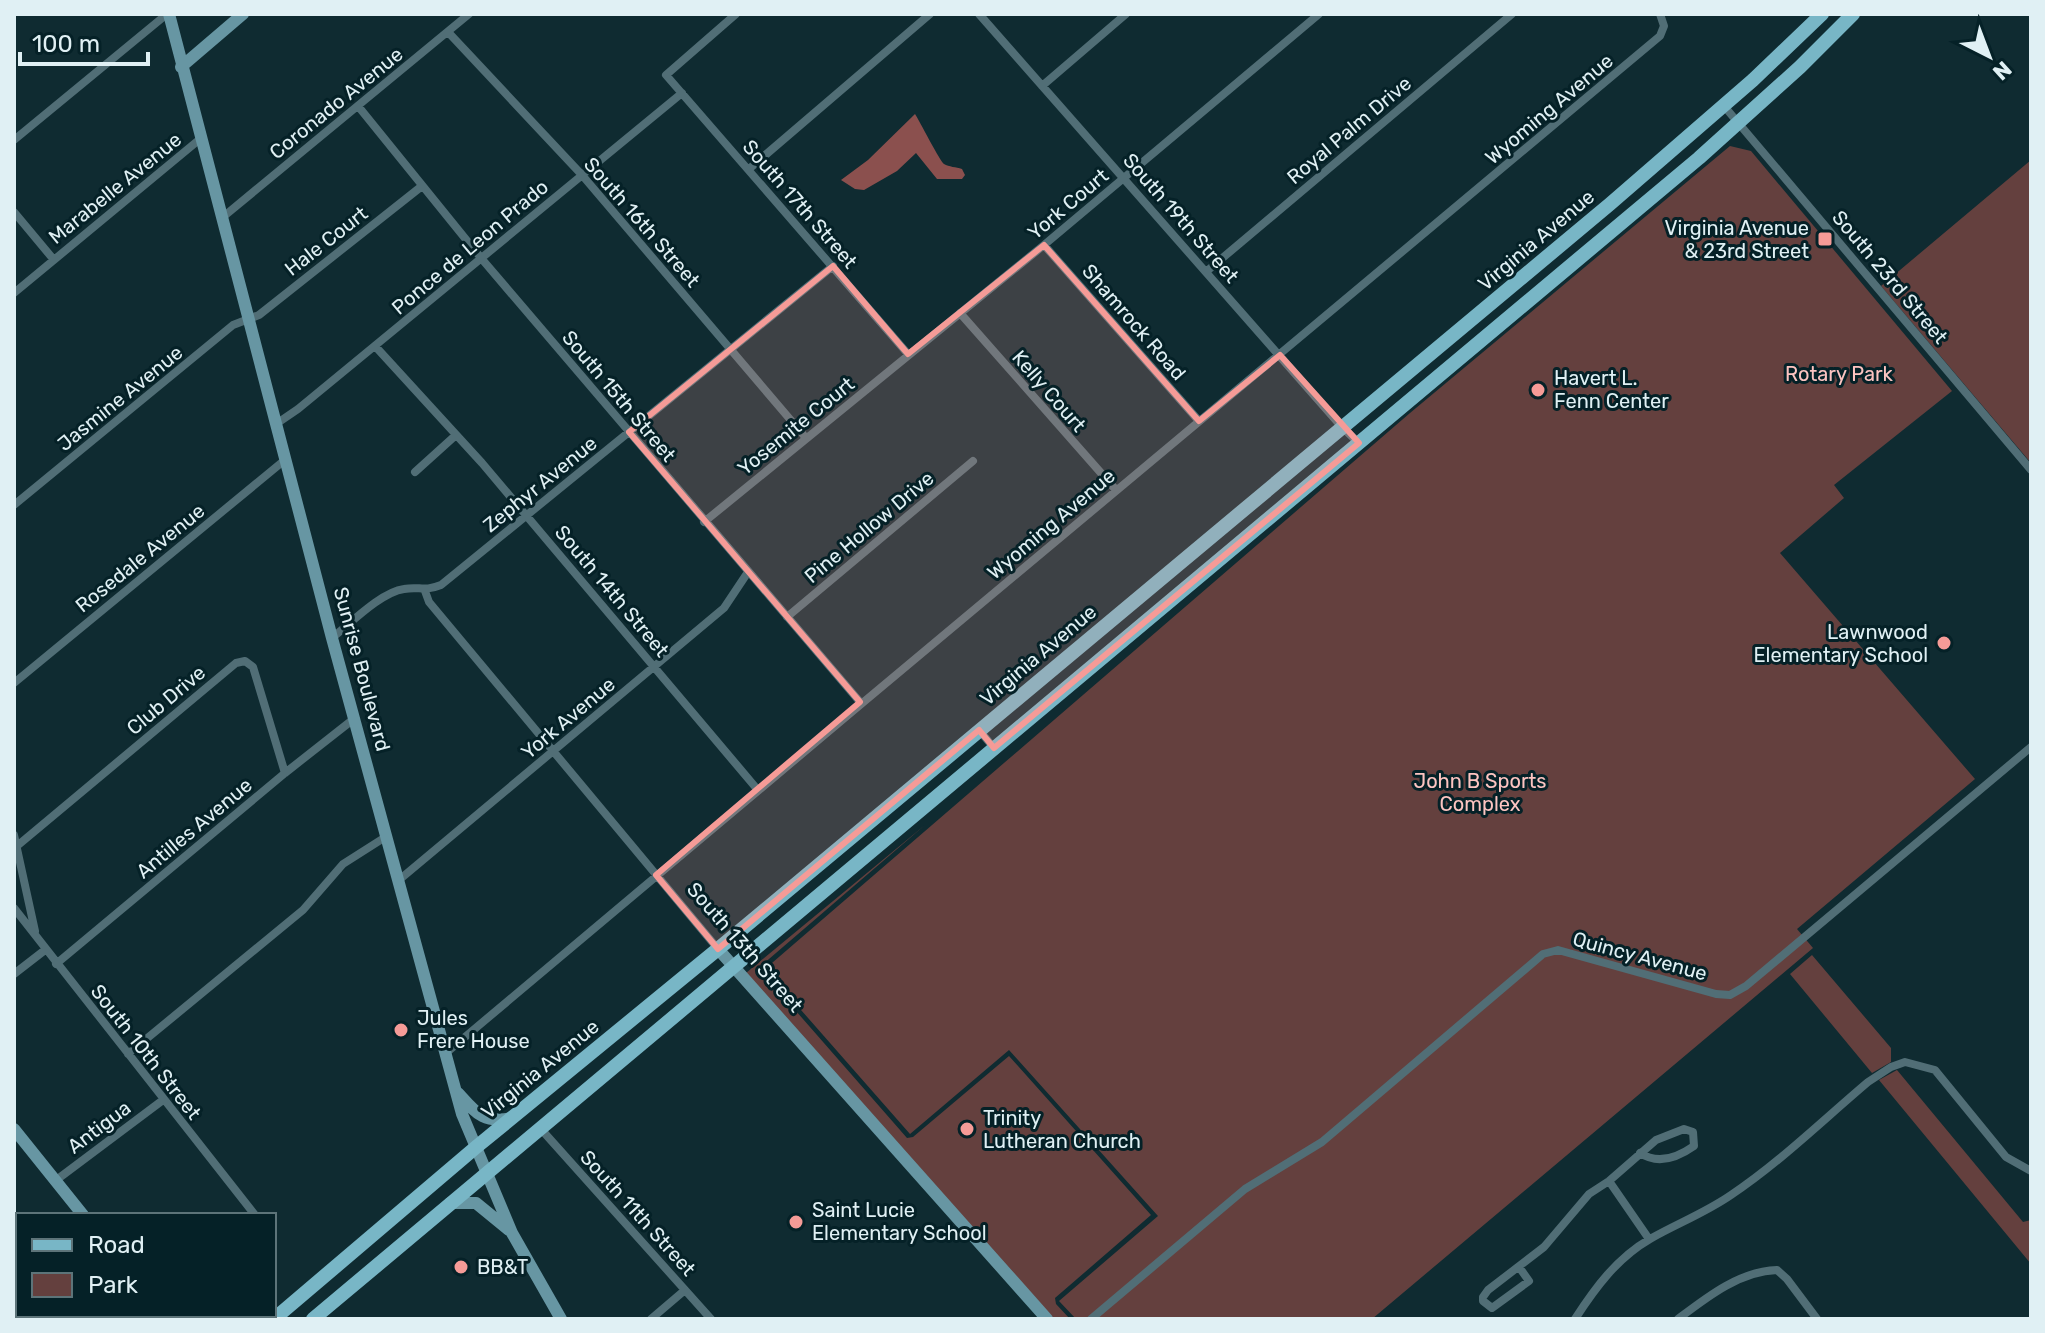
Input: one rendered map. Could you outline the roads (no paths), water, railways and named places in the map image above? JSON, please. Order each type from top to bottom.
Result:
[{"type":"main road","name":"Virginia Avenue","points":[[274,1319],[475,1148],[1610,204],[1724,106],[1822,14]]},
{"type":"main road","points":[[323,1316],[450,1203],[1739,123],[1853,14]]},
{"type":"main road","points":[[1522,307],[1523,289],[1610,204]]},
{"type":"street","name":"Sunrise Boulevard","points":[[168,14],[332,638],[456,1090],[475,1148],[512,1233],[561,1319]]},
{"type":"street","points":[[14,140],[168,14]]},
{"type":"street","points":[[181,67],[243,14]]},
{"type":"street","name":"Coronado Avenue","points":[[223,217],[469,14]]},
{"type":"street","name":"South 17th Street","points":[[736,14],[666,75],[908,354]]},
{"type":"street","points":[[749,169],[930,14]]},
{"type":"street","name":"South 19th Street","points":[[979,14],[1359,443]]},
{"type":"street","points":[[1042,86],[1126,14]]},
{"type":"street","name":"York Court","points":[[908,354],[1044,245],[1319,14]]},
{"type":"street","name":"Royal Palm Drive","points":[[1207,271],[1512,14]]},
{"type":"street","name":"Wyoming Avenue","points":[[446,1053],[860,702],[1660,36],[1664,26],[1660,14]]},
{"type":"street","name":"South 16th Street","points":[[448,32],[582,175],[806,438]]},
{"type":"street","name":"Ponce de Leon Prado","points":[[276,424],[682,93]]},
{"type":"street","name":"South 15th Street","points":[[358,106],[481,258],[860,702]]},
{"type":"street","name":"South 23rd Street","points":[[1724,106],[2031,470]]},
{"type":"street","name":"Marabelle Avenue","points":[[14,293],[200,139]]},
{"type":"street","name":"Hale Court","points":[[249,319],[259,315],[422,186]]},
{"type":"street","points":[[14,212],[54,260]]},
{"type":"street","name":"Shamrock Road","points":[[1044,245],[1199,421]]},
{"type":"street","name":"Zephyr Avenue","points":[[332,638],[388,594],[405,588],[425,591],[441,585],[833,266]]},
{"type":"street","name":"Kelly Court","points":[[960,313],[1116,490]]},
{"type":"street","name":"Jasmine Avenue","points":[[14,505],[233,325],[249,319]]},
{"type":"street","name":"South 14th Street","points":[[375,346],[527,515],[757,789]]},
{"type":"street","name":"Yosemite Court","points":[[704,522],[908,354]]},
{"type":"street","points":[[415,472],[456,435]]},
{"type":"street","name":"Rosedale Avenue","points":[[14,683],[286,459]]},
{"type":"street","name":"Pine Hollow Drive","points":[[787,617],[973,461]]},
{"type":"street","name":"York Avenue","points":[[399,880],[724,608],[748,572]]},
{"type":"street","name":"South 13th Street","points":[[425,591],[429,602],[718,949],[1047,1319]]},
{"type":"street","name":"Club Drive","points":[[17,846],[236,663],[245,661],[253,667],[285,773]]},
{"type":"street","name":"Antilles Avenue","points":[[56,964],[355,718]]},
{"type":"street","points":[[979,730],[994,748]]},
{"type":"street","name":"Quincy Avenue","points":[[1091,1319],[1245,1189],[1322,1142],[1543,954],[1558,950],[1716,994],[1730,995],[1746,986],[2031,747]]},
{"type":"street","points":[[14,835],[36,935]]},
{"type":"street","points":[[128,1054],[303,910],[343,864],[387,836]]},
{"type":"street","name":"South 10th Street","points":[[14,908],[253,1213]]},
{"type":"street","points":[[14,974],[45,950]]},
{"type":"street","points":[[1575,1319],[1596,1287],[1622,1259],[1649,1239],[1688,1221],[1732,1194],[1868,1082],[1905,1062],[1935,1070],[2006,1157],[2031,1171]]},
{"type":"street","points":[[456,1090],[486,1119],[512,1118]]},
{"type":"street","name":"Antigua","points":[[55,1181],[163,1100]]},
{"type":"street","name":"South 11th Street","points":[[540,1128],[711,1319]]},
{"type":"street","points":[[14,1129],[81,1213]]},
{"type":"street","points":[[1519,1267],[1529,1281],[1499,1305],[1492,1308],[1486,1304],[1483,1297],[1488,1290],[1561,1230],[1589,1194],[1609,1181],[1640,1153],[1656,1140],[1684,1129],[1693,1132],[1696,1142],[1682,1154],[1659,1161],[1640,1153]]},
{"type":"street","points":[[1609,1181],[1649,1239]]},
{"type":"street","points":[[450,1203],[476,1203],[512,1233]]},
{"type":"street","points":[[1678,1319],[1713,1293],[1735,1282],[1761,1270],[1777,1270],[1817,1319]]},
{"type":"street","points":[[651,1319],[685,1290]]},
{"type":"place","name":"Virginia Avenue & 23rd Street","points":[[1825,239]]},
{"type":"place","name":"Havert L. Fenn Center","points":[[1538,390]]},
{"type":"place","name":"Lawnwood Elementary School","points":[[1944,643]]},
{"type":"place","name":"Jules Frere House","points":[[401,1030]]},
{"type":"place","name":"Trinity Lutheran Church","points":[[967,1129]]},
{"type":"place","name":"Saint Lucie Elementary School","points":[[796,1222]]},
{"type":"place","name":"BB&T","points":[[461,1267]]},
{"type":"park label","name":"Rotary Park","points":[[1839,374]]},
{"type":"park label","name":"John B Sports Complex","points":[[1480,792]]}]
